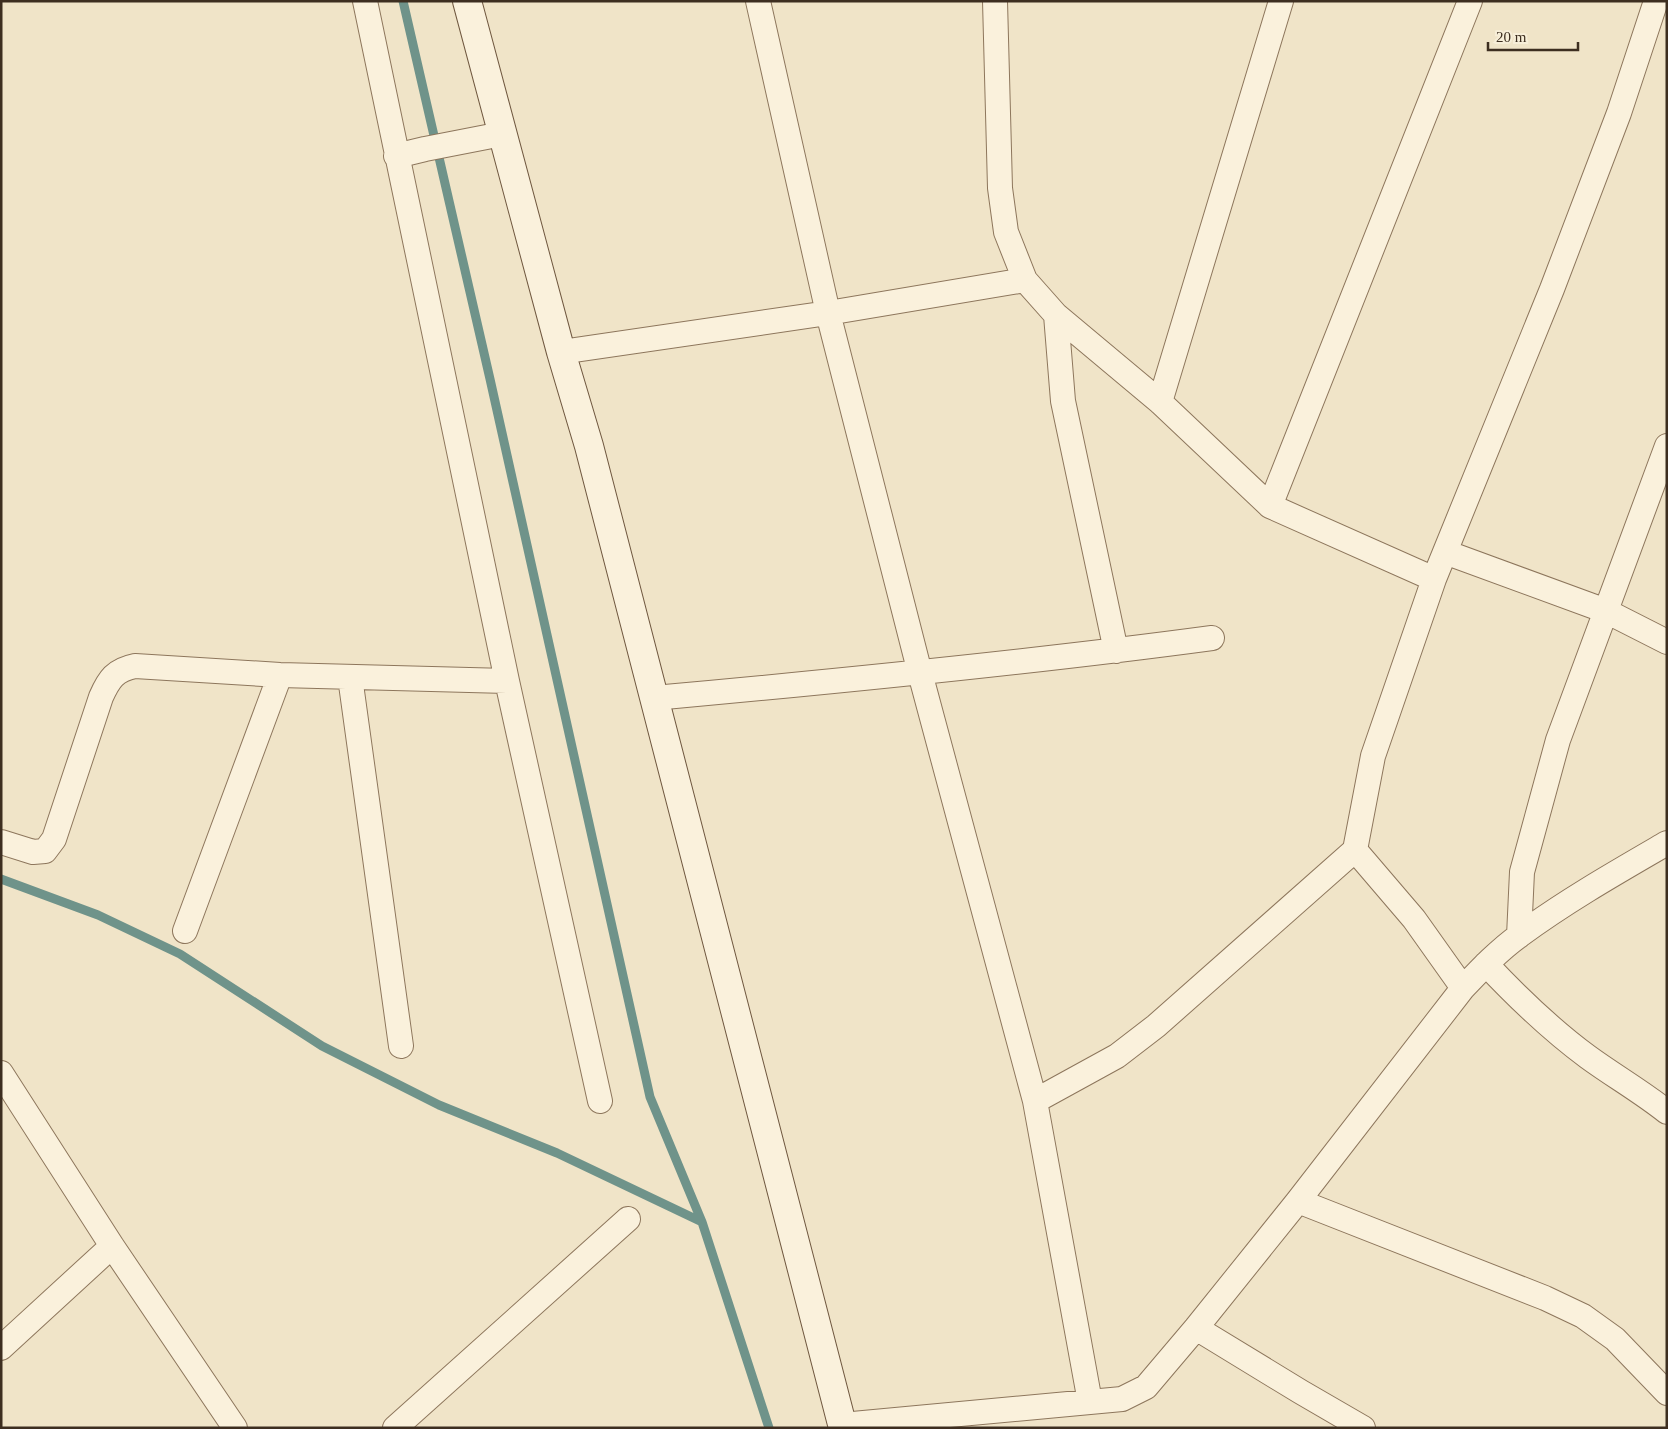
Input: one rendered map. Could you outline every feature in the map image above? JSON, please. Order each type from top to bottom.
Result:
[{"type":"main road","points":[[467,1],[561,352],[589,446],[842,1426]]},
{"type":"street","points":[[365,1],[507,681],[600,1101]]},
{"type":"street","points":[[758,1],[828,313],[920,673],[1035,1101],[1090,1402]]},
{"type":"street","points":[[995,1],[1000,188],[1006,232],[1025,280],[1056,315],[1160,402],[1270,506],[1434,578]]},
{"type":"street","points":[[1160,402],[1281,1]]},
{"type":"street","points":[[1270,506],[1470,1]]},
{"type":"street","points":[[1035,1101],[1117,1056],[1156,1026],[1355,850],[1373,756],[1434,578],[1552,289],[1619,113],[1656,1]]},
{"type":"street","points":[[396,156],[502,134]]},
{"type":"street","points":[[561,352],[828,313],[1025,280]]},
{"type":"street","points":[[1056,315],[1063,400],[1116,651]]},
{"type":"street","points":[[1519,936],[1524,861],[1558,740],[1667,446]]},
{"type":"street","points":[[1445,552],[1606,611],[1667,642]]},
{"type":"street","points":[[654,698],[920,673],[1212,638]]},
{"type":"street","points":[[1,842],[33,852],[45,851],[50,846],[54,839],[100,697],[106,685],[119,671],[135,666],[350,677],[507,681]]},
{"type":"street","points":[[184,931],[280,674]]},
{"type":"street","points":[[350,677],[401,1046]]},
{"type":"street","points":[[842,1426],[1122,1399],[1146,1387],[1298,1201],[1463,988],[1486,964],[1519,936],[1587,891],[1667,843]]},
{"type":"street","points":[[1355,850],[1414,919],[1463,988]]},
{"type":"street","points":[[1486,964],[1523,1004],[1537,1016],[1587,1056],[1667,1112]]},
{"type":"street","points":[[1,1073],[112,1246],[235,1428]]},
{"type":"street","points":[[1298,1201],[1545,1298],[1583,1316],[1615,1339],[1667,1393]]},
{"type":"street","points":[[395,1428],[628,1219]]},
{"type":"street","points":[[1,1348],[112,1246]]},
{"type":"street","points":[[1196,1328],[1363,1428]]},
{"type":"waterway","points":[[403,1],[490,379],[650,1097],[702,1222],[769,1428]]},
{"type":"waterway","points":[[1,879],[98,915],[180,954],[322,1046],[439,1105],[557,1153],[702,1222]]}]
